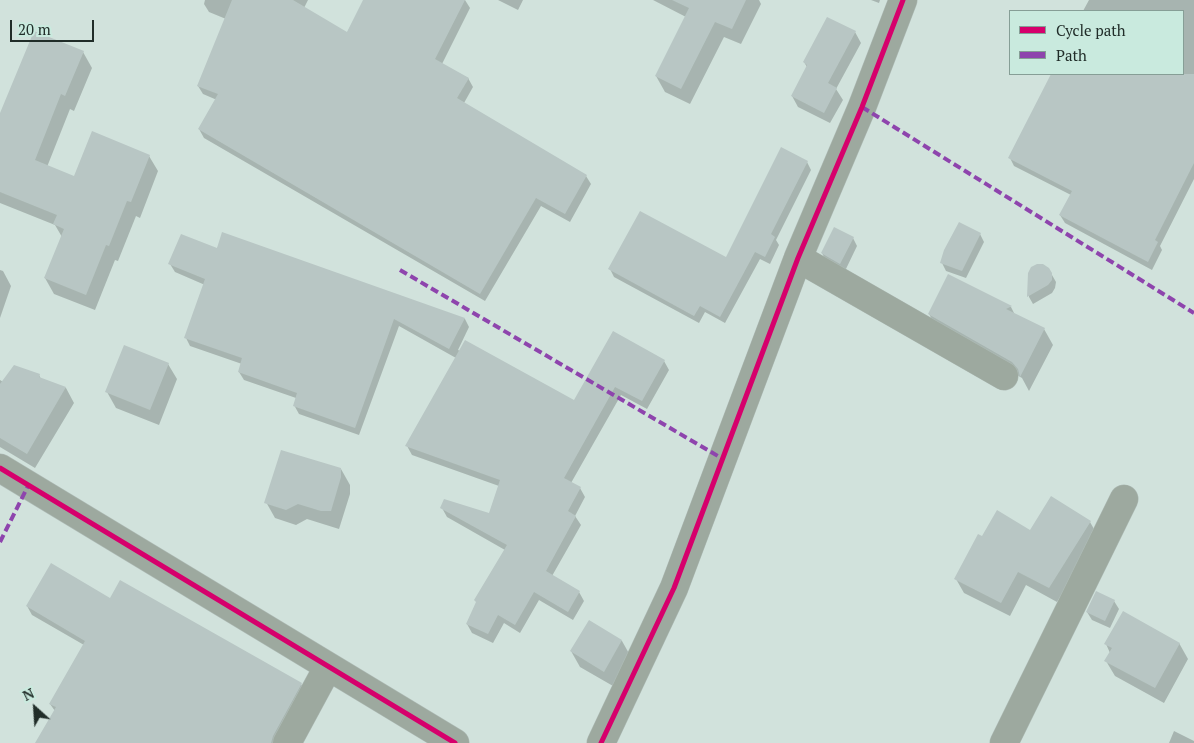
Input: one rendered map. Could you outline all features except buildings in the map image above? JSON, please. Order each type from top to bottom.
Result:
[{"type":"street","points":[[601,743],[674,588],[798,258],[862,107],[903,0]]},
{"type":"street","points":[[798,258],[1004,376]]},
{"type":"street","points":[[0,468],[455,743]]},
{"type":"street","points":[[1004,743],[1124,499]]},
{"type":"street","points":[[287,743],[328,666]]},
{"type":"marked path","points":[[862,107],[1194,313]]},
{"type":"marked path","points":[[400,270],[723,459]]},
{"type":"marked path","points":[[0,542],[28,486]]},
{"type":"cycle path","points":[[601,743],[674,588],[798,258],[862,107],[903,0]]},
{"type":"cycle path","points":[[0,468],[455,743]]}]
